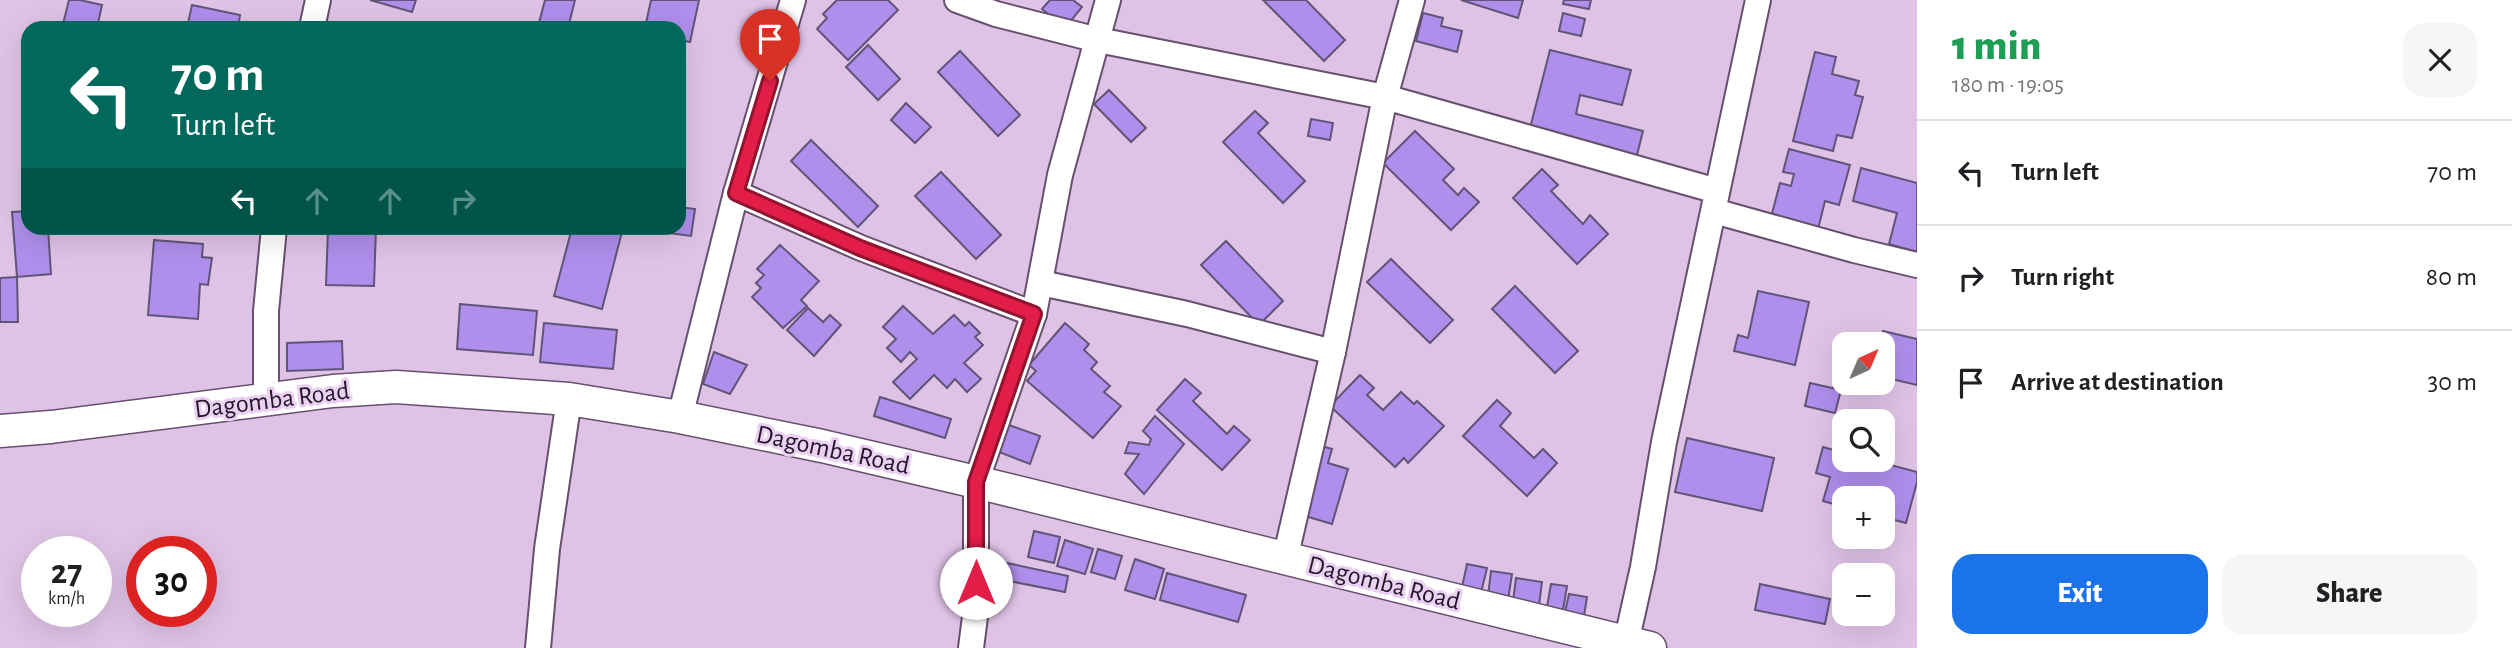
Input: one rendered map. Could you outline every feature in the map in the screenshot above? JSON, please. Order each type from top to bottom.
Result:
[{"type":"street","points":[[314,21],[318,0]]},
{"type":"street","points":[[680,417],[736,193],[793,0]]},
{"type":"street","points":[[957,0],[996,14],[1098,40],[1385,97],[1716,201],[1854,250],[1917,265]]},
{"type":"street","points":[[971,648],[976,609],[976,482],[1034,314],[1060,175],[1108,0]]},
{"type":"street","points":[[1285,559],[1333,352],[1385,97],[1412,0]]},
{"type":"street","points":[[1638,646],[1645,555],[1664,442],[1758,0]]},
{"type":"street","points":[[736,193],[860,248],[1034,314]]},
{"type":"street","points":[[266,400],[266,312],[273,235]]},
{"type":"street","points":[[1041,283],[1186,314],[1333,352]]},
{"type":"street","name":"Dagomba Road","points":[[0,431],[396,387],[569,399],[680,417],[822,446],[1638,646]]},
{"type":"street","points":[[538,648],[547,549],[569,399]]},
{"type":"building","points":[[69,0],[102,5],[99,21],[64,21]]},
{"type":"building","points":[[370,0],[416,0],[412,12]]},
{"type":"building","points":[[545,0],[575,0],[570,21],[540,21]]},
{"type":"building","points":[[651,0],[699,0],[690,42],[686,41],[686,21],[646,21]]},
{"type":"building","points":[[837,0],[888,0],[898,10],[848,60],[817,29],[827,18],[823,14]]},
{"type":"building","points":[[1050,0],[1073,0],[1082,7],[1065,28],[1042,9]]},
{"type":"building","points":[[1263,0],[1306,0],[1345,40],[1324,61]]},
{"type":"building","points":[[1461,0],[1523,0],[1518,18]]},
{"type":"building","points":[[1564,0],[1591,0],[1589,9],[1563,4]]},
{"type":"building","points":[[192,5],[240,15],[239,21],[189,21]]},
{"type":"building","points":[[1423,13],[1443,18],[1441,26],[1462,31],[1457,52],[1416,41]]},
{"type":"building","points":[[1563,13],[1585,19],[1581,36],[1559,31]]},
{"type":"building","points":[[868,45],[900,79],[878,100],[846,67]]},
{"type":"building","points":[[1550,50],[1631,70],[1622,105],[1580,95],[1576,114],[1643,131],[1635,163],[1528,136]]},
{"type":"building","points":[[960,51],[1020,115],[998,136],[938,72]]},
{"type":"building","points":[[1815,52],[1836,57],[1832,74],[1859,81],[1855,95],[1863,97],[1852,138],[1837,135],[1833,151],[1793,141]]},
{"type":"building","points":[[1109,90],[1146,128],[1131,142],[1094,104]]},
{"type":"building","points":[[906,103],[931,127],[915,143],[891,120]]},
{"type":"building","points":[[1255,111],[1268,123],[1258,133],[1305,181],[1283,203],[1223,142]]},
{"type":"building","points":[[1311,119],[1333,123],[1330,140],[1308,136]]},
{"type":"building","points":[[1415,131],[1454,169],[1443,180],[1458,195],[1464,188],[1479,202],[1451,230],[1383,163]]},
{"type":"building","points":[[811,140],[878,206],[858,227],[791,161]]},
{"type":"building","points":[[1789,149],[1850,165],[1839,205],[1825,201],[1816,237],[1769,225],[1780,183],[1791,186],[1794,174],[1783,172]]},
{"type":"building","points":[[1861,168],[1917,183],[1917,252],[1889,244],[1897,213],[1853,201]]},
{"type":"building","points":[[1542,169],[1558,185],[1551,191],[1583,224],[1590,215],[1608,234],[1577,264],[1513,198]]},
{"type":"building","points":[[941,172],[1001,235],[976,259],[915,196]]},
{"type":"building","points":[[686,208],[695,209],[691,236],[683,235],[686,235]]},
{"type":"building","points":[[21,211],[21,235],[48,235],[51,274],[17,277],[12,212]]},
{"type":"building","points":[[328,235],[376,235],[374,286],[326,285]]},
{"type":"building","points":[[570,235],[621,235],[602,309],[554,296]]},
{"type":"building","points":[[154,240],[203,244],[202,257],[212,258],[208,285],[200,284],[198,319],[148,315]]},
{"type":"building","points":[[1226,241],[1283,301],[1259,325],[1201,265]]},
{"type":"building","points":[[780,245],[819,281],[801,300],[807,306],[783,328],[752,297],[761,288],[756,283],[764,275],[757,269]]},
{"type":"building","points":[[1391,259],[1453,320],[1430,343],[1367,282]]},
{"type":"building","points":[[17,277],[18,322],[0,322],[0,278]]},
{"type":"building","points":[[1515,286],[1578,351],[1555,373],[1492,309]]},
{"type":"building","points":[[1758,291],[1809,302],[1795,365],[1734,351],[1738,335],[1748,338]]},
{"type":"building","points":[[460,304],[537,311],[533,355],[457,349]]},
{"type":"building","points":[[903,306],[933,334],[954,315],[965,326],[969,322],[980,333],[975,337],[983,345],[964,363],[981,379],[967,392],[955,379],[947,388],[934,375],[910,399],[893,382],[917,359],[910,352],[901,362],[887,348],[896,339],[883,327]]},
{"type":"building","points":[[808,308],[823,322],[830,315],[841,325],[814,356],[787,330]]},
{"type":"building","points":[[544,323],[617,330],[613,369],[540,362]]},
{"type":"building","points":[[1065,323],[1089,344],[1084,350],[1097,362],[1091,369],[1110,386],[1104,392],[1121,406],[1093,438],[1027,381],[1036,371],[1029,365]]},
{"type":"building","points":[[1895,334],[1917,339],[1917,385],[1895,380]]},
{"type":"building","points":[[342,341],[343,369],[287,371],[287,343]]},
{"type":"building","points":[[714,352],[747,365],[730,394],[703,384]]},
{"type":"building","points":[[1360,375],[1374,388],[1367,395],[1383,410],[1401,392],[1414,404],[1417,401],[1444,426],[1408,463],[1404,458],[1395,467],[1330,406]]},
{"type":"building","points":[[1185,379],[1201,393],[1193,401],[1227,434],[1234,426],[1250,440],[1222,470],[1157,410]]},
{"type":"building","points":[[1810,383],[1832,388],[1832,396],[1839,396],[1836,409],[1832,409],[1832,412],[1805,406]]},
{"type":"building","points":[[880,397],[951,419],[945,438],[874,416]]},
{"type":"building","points":[[1497,400],[1511,413],[1500,426],[1534,458],[1543,449],[1557,463],[1527,496],[1463,436]]},
{"type":"building","points":[[1155,416],[1184,444],[1144,494],[1125,474],[1139,454],[1125,453],[1129,442],[1149,445],[1151,439],[1143,431]]},
{"type":"building","points":[[1009,425],[1040,436],[1030,464],[999,452]]},
{"type":"building","points":[[1687,438],[1774,458],[1762,511],[1675,492]]},
{"type":"building","points":[[1315,444],[1332,449],[1328,463],[1348,469],[1332,524],[1305,516]]},
{"type":"building","points":[[1823,447],[1832,450],[1832,472],[1895,472],[1895,466],[1917,472],[1917,482],[1906,523],[1895,520],[1895,486],[1832,486],[1832,504],[1823,501],[1830,477],[1816,473]]},
{"type":"building","points":[[1034,531],[1060,537],[1054,563],[1028,557]]},
{"type":"building","points":[[1065,540],[1093,549],[1085,574],[1057,566]]},
{"type":"building","points":[[1098,549],[1122,556],[1115,579],[1091,572]]},
{"type":"building","points":[[1135,559],[1164,569],[1155,599],[1125,590]]},
{"type":"building","points":[[1007,563],[1068,576],[1065,592],[1004,580]]},
{"type":"building","points":[[1467,564],[1487,568],[1480,597],[1461,592]]},
{"type":"building","points":[[1491,571],[1512,574],[1508,600],[1488,596]]},
{"type":"building","points":[[1167,573],[1246,595],[1238,622],[1160,600]]},
{"type":"building","points":[[1516,578],[1542,582],[1539,605],[1513,601]]},
{"type":"building","points":[[1551,584],[1567,586],[1563,610],[1547,607]]},
{"type":"building","points":[[1760,584],[1830,599],[1825,624],[1755,610]]},
{"type":"building","points":[[1569,594],[1587,597],[1584,616],[1565,612]]},
{"type":"route","points":[[770,81],[736,193],[860,248],[1034,314],[976,482],[976,583]]}]
